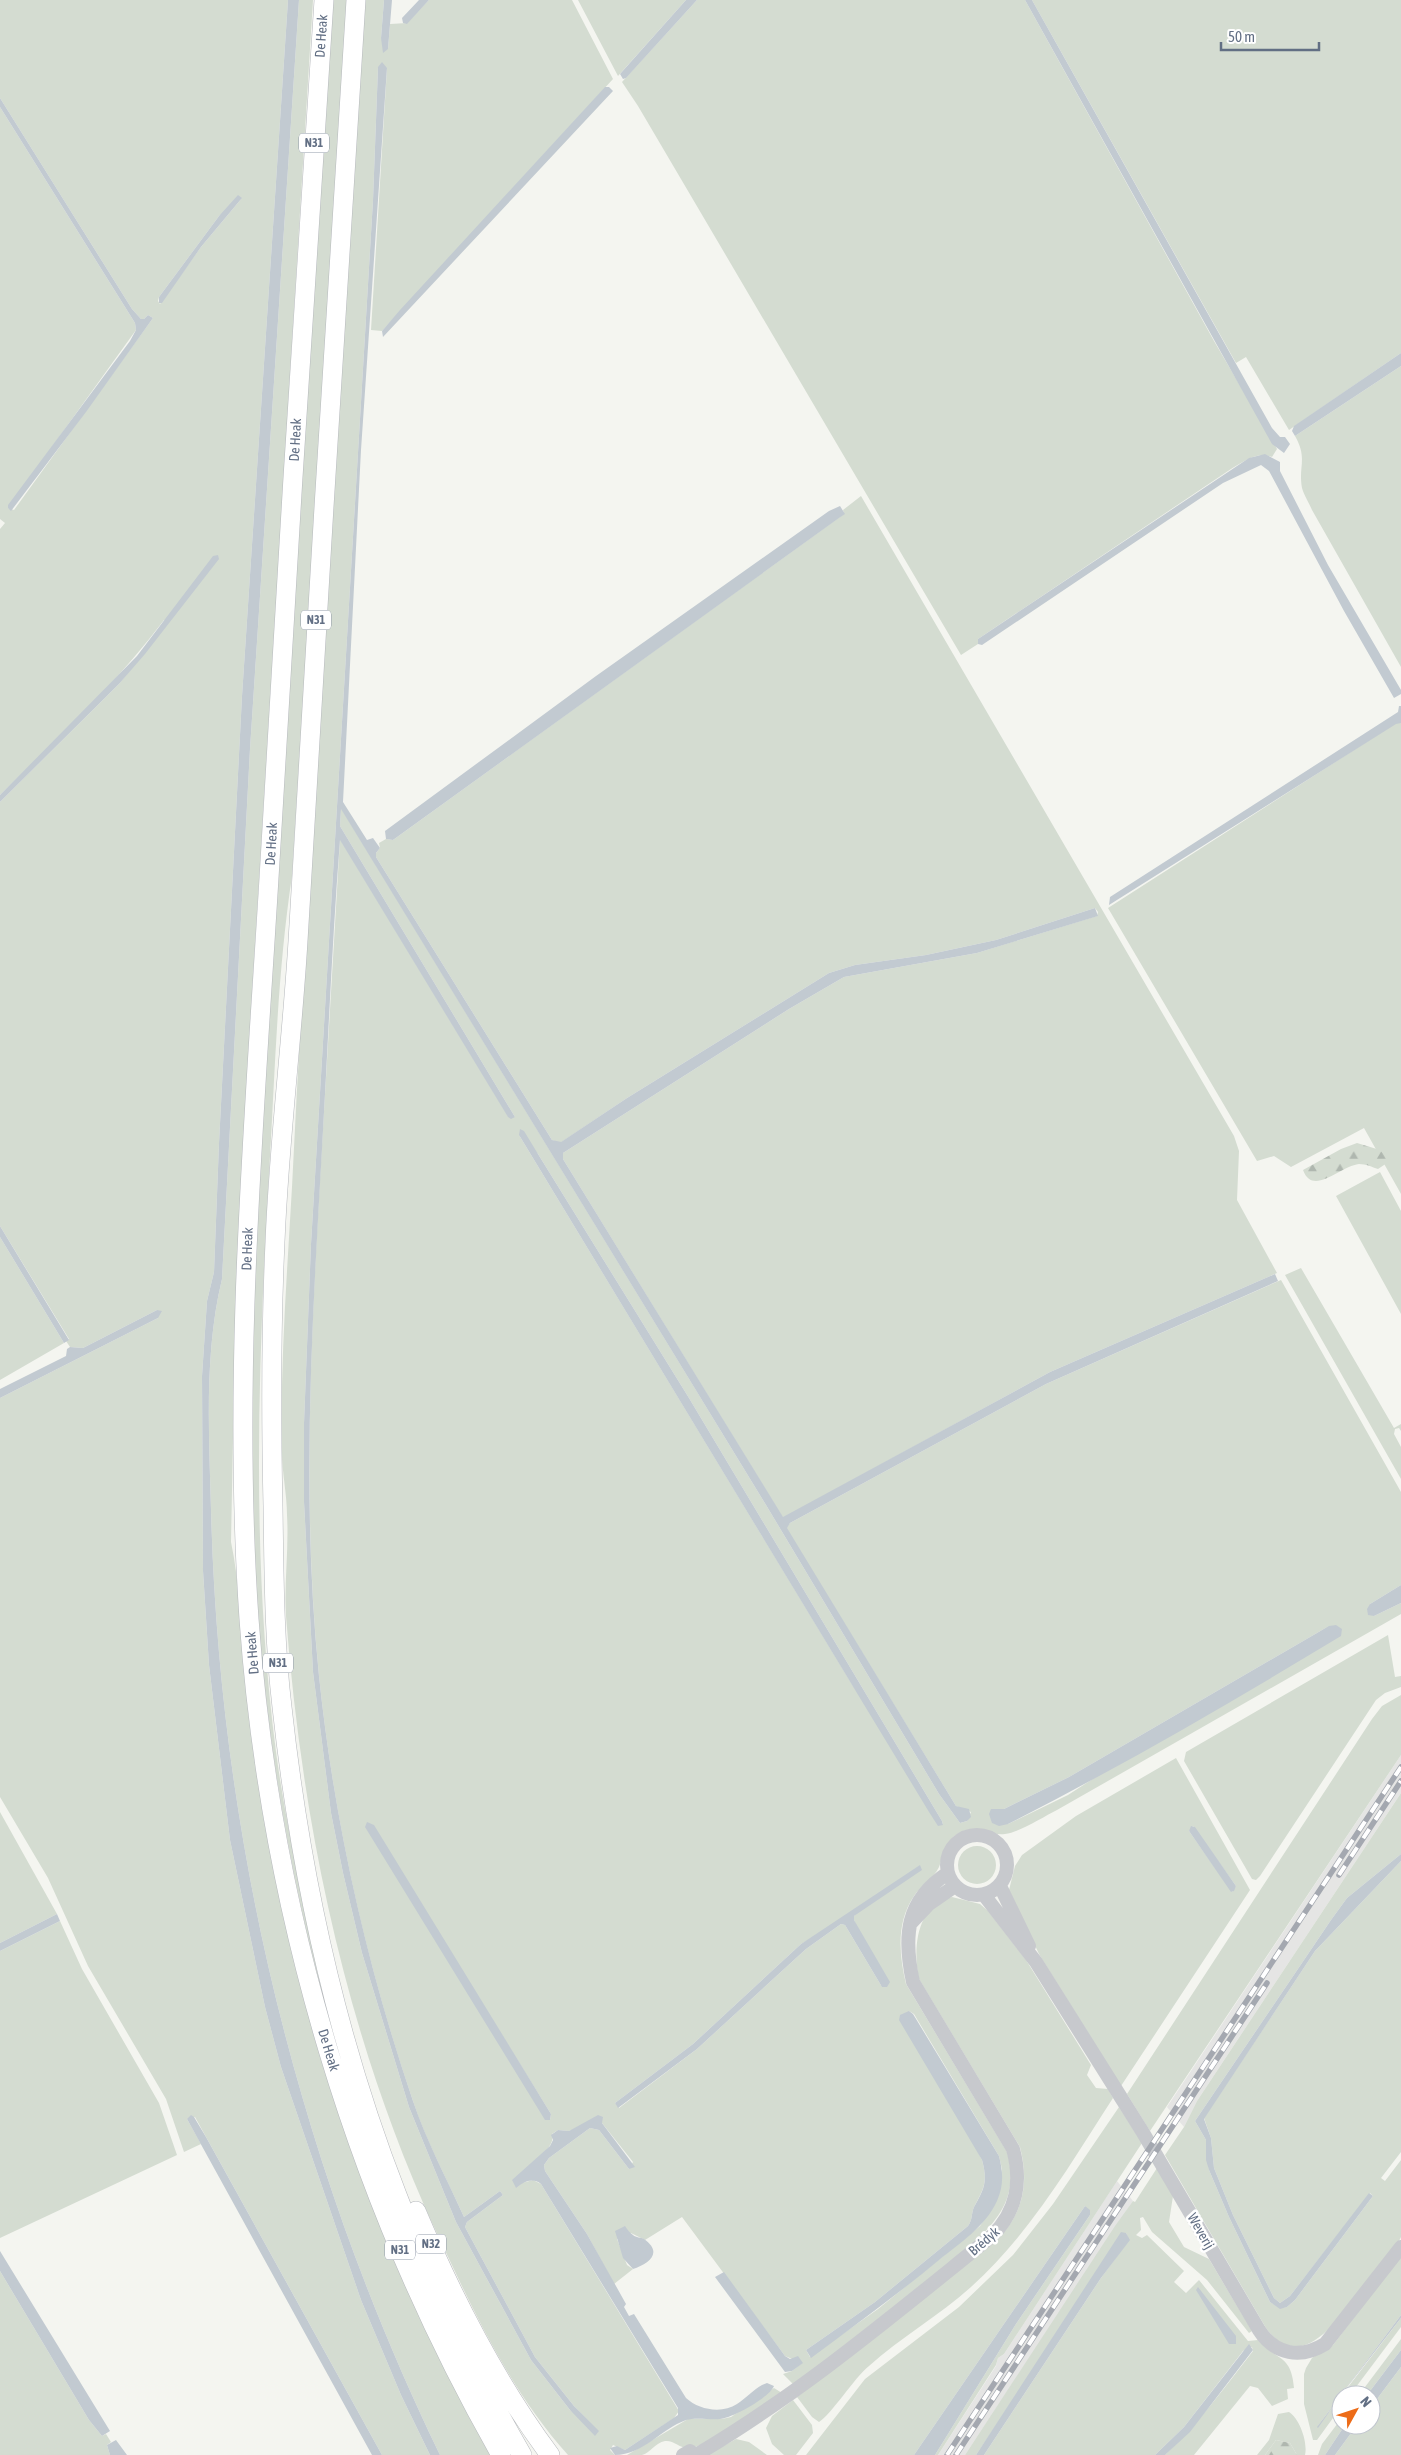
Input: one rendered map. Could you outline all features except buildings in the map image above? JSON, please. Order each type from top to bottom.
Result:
[{"type":"highway","name":"De Heak","points":[[324,0],[303,296],[248,1233],[243,1436],[249,1616],[257,1706],[272,1816],[295,1928],[323,2034],[353,2129],[396,2241],[444,2349],[501,2455]]},
{"type":"highway","name":"De Heak","points":[[356,0],[322,517],[296,975],[274,1240],[272,1440],[274,1611],[281,1701],[292,1788],[324,1950],[356,2077],[394,2189],[412,2234],[465,2350],[522,2455]]},
{"type":"highway","name":"N32","points":[[356,2077],[382,2127],[419,2219],[470,2324],[516,2405],[550,2455]]},
{"type":"street","points":[[985,1836],[999,1845],[1006,1858],[1007,1873],[1000,1886],[984,1895],[968,1894],[955,1886],[948,1873],[947,1860],[956,1844],[967,1837],[985,1836]]},
{"type":"street","name":"Brédyk","points":[[696,2455],[775,2405],[889,2319],[1004,2224],[1014,2204],[1019,2182],[1018,2166],[1013,2149],[913,1982],[908,1962],[908,1945],[913,1910],[922,1894],[933,1883],[948,1873]]},
{"type":"street","points":[[912,1922],[929,1904],[955,1886]]},
{"type":"street","name":"Weverij","points":[[1000,1886],[1036,1962]]},
{"type":"street","name":"Weverij","points":[[984,1895],[1036,1962],[1142,2131],[1259,2330],[1270,2343],[1282,2350],[1297,2354],[1313,2351],[1325,2344],[1401,2248]]},
{"type":"street","points":[[683,2455],[690,2451],[696,2455]]},
{"type":"shaded area","points":[[288,0],[299,0],[250,749],[222,1279],[216,1307],[210,1365],[209,1452],[217,1631],[230,1753],[249,1874],[275,1994],[307,2112],[345,2229],[389,2343],[440,2455],[430,2455],[401,2395],[361,2300],[281,2067],[265,2007],[230,1840],[209,1665],[203,1571],[202,1376],[207,1301],[214,1272],[242,696]]},
{"type":"shaded area","points":[[384,0],[392,0],[388,49],[383,53],[381,38]]},
{"type":"shaded area","points":[[419,0],[429,0],[407,24],[403,23],[402,18]]},
{"type":"shaded area","points":[[686,0],[697,0],[626,78],[623,79],[620,74]]},
{"type":"shaded area","points":[[1025,0],[1032,0],[1272,428],[1280,437],[1285,437],[1290,444],[1284,453],[1272,444]]},
{"type":"shaded area","points":[[382,62],[387,68],[361,450],[343,802],[367,840],[373,838],[380,848],[376,853],[376,857],[552,1140],[561,1142],[627,1098],[829,973],[855,965],[926,955],[996,940],[1095,908],[1098,916],[977,953],[844,977],[789,1009],[563,1153],[563,1159],[783,1517],[1050,1372],[1275,1274],[1278,1281],[1046,1384],[790,1523],[787,1528],[956,1806],[969,1809],[971,1817],[967,1821],[960,1823],[939,1794],[766,1505],[341,809],[340,826],[515,1117],[511,1119],[508,1117],[340,840],[315,1280],[309,1478],[310,1544],[319,1676],[333,1784],[354,1891],[367,1944],[396,2049],[424,2130],[464,2217],[500,2191],[503,2195],[467,2222],[465,2227],[535,2357],[574,2406],[599,2431],[595,2436],[570,2410],[531,2360],[456,2222],[409,2107],[362,1953],[343,1873],[331,1813],[313,1672],[304,1502],[304,1423],[311,1244],[373,200],[378,67]]},
{"type":"shaded area","points":[[605,87],[609,87],[613,91],[383,337],[382,331],[400,310]]},
{"type":"shaded area","points":[[0,98],[132,309],[141,319],[148,315],[153,318],[86,412],[11,511],[8,505],[130,341],[136,330],[135,323],[0,107]]},
{"type":"shaded area","points":[[238,195],[242,198],[201,247],[162,303],[159,303],[159,297],[219,216]]},
{"type":"shaded area","points":[[1401,353],[1401,366],[1295,436],[1292,431],[1294,426]]},
{"type":"shaded area","points":[[1265,454],[1280,462],[1280,471],[1328,565],[1401,690],[1401,694],[1394,698],[1344,611],[1269,471],[1261,465],[1223,483],[982,645],[978,644],[978,639],[1249,458]]},
{"type":"shaded area","points":[[840,506],[845,514],[393,840],[386,839],[385,831],[596,676],[829,511]]},
{"type":"shaded area","points":[[218,555],[219,559],[145,654],[119,684],[0,802],[0,795],[137,656],[213,556]]},
{"type":"shaded area","points":[[1399,706],[1401,706],[1401,723],[1396,724],[1109,905],[1110,897],[1398,712]]},
{"type":"shaded area","points":[[520,1129],[524,1131],[689,1398],[943,1825],[938,1826],[929,1812],[519,1135]]},
{"type":"shaded area","points":[[0,1226],[69,1340],[64,1343],[0,1237]]},
{"type":"shaded area","points":[[157,1310],[162,1311],[158,1318],[0,1398],[0,1389],[66,1356],[67,1349],[70,1347],[83,1348]]},
{"type":"shaded area","points":[[1401,1585],[1401,1603],[1374,1616],[1368,1615],[1367,1609],[1370,1604]]},
{"type":"shaded area","points":[[1336,1625],[1342,1629],[1341,1636],[1218,1709],[1008,1824],[999,1826],[992,1823],[989,1814],[991,1809],[1004,1809],[1069,1777],[1329,1626]]},
{"type":"shaded area","points":[[1401,1755],[1401,1793],[1197,2101],[1184,2127],[1167,2107]]},
{"type":"shaded area","points":[[367,1822],[374,1825],[551,2114],[550,2120],[545,2120],[365,1827]]},
{"type":"shaded area","points":[[1191,1826],[1195,1827],[1236,1886],[1234,1891],[1231,1892],[1189,1831]]},
{"type":"shaded area","points":[[1401,1854],[1401,1861],[1315,1951],[1204,2119],[1211,2138],[1214,2168],[1233,2215],[1274,2298],[1280,2303],[1290,2296],[1369,2193],[1373,2196],[1295,2300],[1287,2307],[1280,2309],[1270,2302],[1229,2217],[1206,2160],[1206,2140],[1195,2121],[1347,1898]]},
{"type":"shaded area","points":[[920,1865],[922,1870],[854,1916],[854,1920],[890,1982],[887,1987],[882,1987],[845,1925],[841,1924],[806,1949],[697,2049],[618,2108],[615,2103],[693,2044],[801,1944]]},
{"type":"shaded area","points":[[57,1914],[60,1921],[0,1951],[0,1943]]},
{"type":"shaded area","points":[[909,2011],[913,2014],[999,2156],[1002,2178],[1001,2189],[992,2210],[979,2227],[891,2298],[811,2358],[806,2350],[875,2302],[968,2226],[984,2185],[985,2174],[982,2160],[899,2020],[900,2015]]},
{"type":"shaded area","points":[[191,2115],[206,2137],[382,2455],[372,2455],[187,2119]]},
{"type":"shaded area","points":[[598,2115],[603,2117],[602,2123],[635,2167],[629,2169],[599,2130],[590,2128],[549,2158],[544,2165],[545,2171],[587,2234],[626,2304],[624,2307],[629,2316],[634,2314],[686,2398],[697,2405],[718,2410],[725,2409],[737,2404],[762,2385],[767,2383],[774,2386],[759,2401],[733,2415],[720,2419],[686,2420],[634,2451],[615,2455],[610,2448],[617,2446],[625,2450],[678,2415],[678,2408],[541,2184],[531,2181],[525,2182],[516,2188],[512,2180],[550,2146],[553,2140],[551,2135],[558,2130],[569,2131]]},
{"type":"shaded area","points":[[1117,2181],[1133,2201],[965,2455],[938,2455],[996,2366],[998,2358],[1004,2354]]},
{"type":"shaded area","points":[[1085,2206],[1090,2210],[1090,2215],[1016,2324],[935,2455],[914,2455]]},
{"type":"shaded area","points":[[625,2226],[634,2236],[644,2239],[653,2249],[652,2257],[648,2261],[633,2269],[623,2258],[615,2231]]},
{"type":"shaded area","points":[[1121,2232],[1126,2233],[1130,2240],[1101,2278],[984,2455],[976,2455]]},
{"type":"shaded area","points":[[0,2251],[110,2431],[102,2436],[89,2420],[0,2271]]},
{"type":"shaded area","points":[[724,2272],[785,2356],[790,2359],[798,2356],[803,2363],[792,2371],[785,2372],[715,2277]]},
{"type":"shaded area","points":[[1198,2287],[1236,2336],[1236,2344],[1229,2344],[1196,2290]]},
{"type":"shaded area","points":[[1401,2315],[1401,2318],[1348,2385]]},
{"type":"shaded area","points":[[1249,2344],[1253,2350],[1190,2432],[1165,2455],[1155,2455],[1184,2427]]},
{"type":"shaded area","points":[[1401,2350],[1401,2367],[1381,2394],[1381,2385],[1375,2385]]},
{"type":"shaded area","points":[[1331,2409],[1318,2428],[1317,2427]]},
{"type":"shaded area","points":[[1338,2435],[1350,2435],[1335,2455],[1325,2455]]},
{"type":"shaded area","points":[[116,2440],[127,2455],[110,2455],[107,2445]]},
{"type":"green space","points":[[0,0],[288,0],[242,696],[214,1272],[207,1301],[202,1376],[203,1571],[209,1665],[230,1840],[265,2007],[281,2067],[361,2300],[401,2395],[430,2455],[382,2455],[195,2117],[187,2119],[201,2144],[184,2152],[166,2099],[88,1966],[48,1878],[0,1797],[0,1398],[158,1318],[157,1310],[83,1348],[70,1347],[66,1341],[69,1339],[0,1226],[0,802],[119,684],[170,621],[164,620],[146,644],[106,689],[0,795],[0,529],[5,523],[0,519],[0,107],[135,323],[136,330],[8,508],[14,510],[153,318],[148,315],[141,319],[132,309],[0,98]],"holes":[[[242,198],[201,247],[160,304],[158,301],[159,297],[219,216]]]},
{"type":"green space","points":[[299,0],[313,0],[247,1076],[235,1335],[231,1542],[238,1585],[247,1698],[257,1779],[281,1902],[301,1985],[324,2066],[351,2146],[381,2225],[414,2303],[490,2455],[440,2455],[389,2343],[345,2229],[307,2112],[275,1994],[249,1874],[230,1753],[217,1631],[209,1452],[210,1365],[216,1307],[222,1279],[250,749]]},
{"type":"green space","points":[[332,0],[347,0],[292,876],[283,950],[277,1025],[262,1319],[259,1463],[263,1608],[276,1752],[298,1876],[347,2080],[311,1948],[296,1882],[272,1747],[258,1611],[252,1459],[252,1375],[257,1207]]},
{"type":"green space","points":[[365,0],[384,0],[381,38],[388,49],[390,24],[407,23],[429,0],[572,0],[613,79],[382,331],[371,330],[387,68],[378,67],[373,200],[311,1244],[304,1423],[304,1502],[313,1672],[331,1813],[362,1953],[409,2107],[456,2222],[531,2360],[570,2410],[598,2431],[574,2406],[535,2357],[465,2227],[467,2222],[503,2195],[500,2191],[464,2217],[418,2116],[381,1997],[354,1891],[333,1784],[325,1730],[314,1616],[311,1557],[311,1377],[340,839],[508,1116],[515,1117],[340,826],[341,808],[766,1505],[939,1794],[960,1823],[967,1821],[971,1812],[956,1806],[786,1528],[790,1523],[1046,1384],[1281,1280],[1401,1492],[1401,1585],[1370,1604],[1374,1616],[1401,1603],[1401,1614],[1031,1824],[1005,1834],[995,1834],[980,1830],[964,1831],[953,1837],[950,1841],[937,1871],[920,1888],[908,1906],[902,1928],[902,1962],[906,1984],[1007,2152],[1011,2180],[1009,2191],[1000,2213],[974,2243],[809,2374],[793,2384],[783,2374],[792,2371],[802,2363],[785,2356],[682,2217],[645,2240],[631,2233],[617,2239],[627,2265],[633,2269],[614,2284],[587,2234],[545,2171],[544,2165],[549,2158],[590,2128],[599,2130],[629,2169],[633,2162],[602,2123],[602,2120],[569,2131],[558,2130],[552,2134],[550,2146],[529,2169],[522,2183],[533,2180],[541,2184],[679,2411],[674,2418],[625,2450],[613,2445],[610,2450],[615,2455],[568,2455],[527,2403],[477,2317],[434,2227],[403,2154],[376,2080],[353,2005],[333,1928],[317,1851],[293,1694],[286,1616],[287,1528],[282,1452],[283,1353],[307,912]],"holes":[[[519,1135],[538,1154],[689,1398],[943,1825],[850,1681]],[[1329,1626],[1068,1795],[1008,1824],[991,1809],[1004,1809],[1069,1777]],[[858,1912],[854,1916],[854,1920],[882,1987],[845,1925],[841,1924],[806,1949],[697,2049],[619,2108],[615,2103],[693,2044],[801,1944]],[[469,1982],[551,2114],[550,2120]],[[909,2011],[914,2014],[999,2156],[1002,2169],[996,2202],[980,2226],[878,2309],[810,2357],[806,2350],[875,2302],[968,2226],[984,2185],[985,2174],[982,2160]]]},
{"type":"green space","points":[[578,0],[686,0],[618,76]]},
{"type":"green space","points":[[697,0],[1025,0],[1214,341],[1277,449],[1272,457],[1256,456],[1231,469],[978,639],[978,644],[961,655],[638,106],[622,82]]},
{"type":"green space","points":[[1032,0],[1401,0],[1401,353],[1289,430],[1246,357],[1236,363]]},
{"type":"green space","points":[[1401,366],[1401,667],[1305,496],[1301,480],[1301,451],[1295,436]]},
{"type":"green space","points":[[861,496],[1234,1136],[1239,1151],[1237,1200],[1277,1273],[1050,1372],[783,1518],[563,1159],[563,1153],[789,1009],[844,977],[977,953],[1097,916],[1098,912],[1095,908],[996,940],[926,955],[855,965],[829,973],[627,1098],[560,1143],[552,1140],[376,857],[376,853],[380,848],[379,843],[386,839],[393,840],[844,514],[843,510]]},
{"type":"green space","points":[[1396,723],[1401,723],[1401,1194],[1364,1128],[1291,1167],[1274,1156],[1257,1161],[1108,908]]},
{"type":"green space","points":[[1357,1143],[1380,1150],[1390,1161],[1378,1169],[1359,1164],[1328,1178],[1313,1181],[1307,1178],[1303,1170],[1341,1149]]},
{"type":"green space","points":[[1380,1172],[1401,1211],[1401,1314],[1336,1196]]},
{"type":"green space","points":[[0,1237],[64,1343],[0,1380]]},
{"type":"green space","points":[[1301,1268],[1394,1428],[1401,1424],[1401,1431],[1399,1428],[1395,1429],[1394,1434],[1401,1447],[1401,1479],[1285,1275]]},
{"type":"green space","points":[[1388,1635],[1395,1677],[1401,1676],[1401,1687],[1385,1693],[1376,1700],[1260,1876],[1256,1880],[1252,1879],[1184,1761],[1186,1752]]},
{"type":"green space","points":[[1401,1695],[1401,1755],[1150,2131],[1127,2094],[1372,1719],[1382,1706]]},
{"type":"green space","points":[[1176,1758],[1250,1890],[1121,2086],[1039,1954],[1009,1890],[1015,1866],[1022,1855],[1076,1816]],"holes":[[[1193,1826],[1236,1886],[1232,1892],[1189,1831]]]},
{"type":"green space","points":[[1401,1793],[1401,1854],[1347,1898],[1195,2121],[1206,2140],[1209,2170],[1229,2217],[1270,2302],[1280,2308],[1287,2307],[1295,2300],[1373,2196],[1370,2193],[1290,2296],[1280,2303],[1274,2298],[1233,2215],[1214,2168],[1211,2138],[1204,2118],[1315,1951],[1401,1861],[1401,2152],[1381,2178],[1385,2181],[1401,2160],[1401,2237],[1336,2321],[1323,2334],[1309,2343],[1295,2347],[1280,2342],[1266,2328],[1165,2155],[1184,2127],[1197,2101]]},
{"type":"green space","points":[[0,1812],[57,1914],[0,1943]]},
{"type":"green space","points":[[977,1846],[991,1851],[996,1865],[991,1879],[977,1884],[963,1879],[958,1865],[963,1851]]},
{"type":"green space","points":[[952,1897],[980,1904],[988,1911],[1026,1960],[1091,2065],[1087,2075],[1096,2088],[1108,2089],[1113,2098],[1048,2197],[1012,2244],[959,2298],[869,2366],[830,2412],[819,2422],[812,2417],[797,2397],[998,2239],[1014,2218],[1022,2196],[1024,2172],[1020,2147],[919,1979],[916,1956],[919,1930],[930,1909]]},
{"type":"green space","points":[[60,1921],[82,1969],[159,2103],[177,2155],[0,2238],[0,1951]]},
{"type":"green space","points":[[1119,2107],[1142,2143],[1004,2354],[998,2358],[996,2365],[938,2455],[935,2455],[1016,2324],[1090,2215],[1085,2206],[914,2455],[806,2455],[865,2379],[959,2307],[1013,2255],[1053,2204]]},
{"type":"green space","points":[[1157,2168],[1173,2196],[1169,2222],[1184,2247],[1209,2259],[1252,2331],[1249,2333],[1207,2280],[1152,2232],[1143,2217],[1140,2218],[1141,2230],[1136,2235],[1142,2238],[1147,2235],[1184,2271],[1174,2282],[1186,2293],[1199,2280],[1248,2341],[1258,2340],[1287,2364],[1294,2388],[1287,2389],[1288,2399],[1272,2406],[1258,2388],[1250,2386],[1194,2455],[1165,2455],[1211,2404],[1253,2351],[1252,2347],[1243,2351],[1184,2427],[1155,2455],[984,2455],[1101,2278],[1129,2240],[1126,2233],[976,2455],[965,2455],[1115,2226],[1133,2201],[1135,2202]]},
{"type":"green space","points":[[1401,2256],[1401,2315],[1348,2385],[1331,2385],[1331,2408],[1317,2427],[1331,2410],[1331,2421],[1317,2440],[1313,2440],[1304,2404],[1304,2374],[1312,2358],[1333,2345]]},
{"type":"green space","points":[[0,2271],[89,2420],[102,2436],[106,2434],[111,2442],[107,2445],[110,2455],[0,2455]]},
{"type":"green space","points":[[1401,2318],[1401,2327],[1358,2385],[1350,2385]]},
{"type":"green space","points":[[1401,2339],[1401,2350],[1375,2385],[1366,2385]]},
{"type":"green space","points":[[1401,2367],[1401,2455],[1335,2455],[1350,2435],[1381,2435],[1381,2394]]},
{"type":"green space","points":[[774,2388],[782,2393],[723,2433],[699,2446],[686,2448],[665,2441],[642,2455],[627,2455],[688,2419],[722,2419],[731,2417]]},
{"type":"green space","points":[[793,2400],[812,2425],[813,2433],[796,2455],[784,2455],[772,2444],[766,2428],[772,2416]]},
{"type":"green space","points":[[1289,2412],[1300,2426],[1305,2444],[1305,2455],[1297,2455],[1290,2443],[1276,2440],[1265,2455],[1257,2455],[1269,2440],[1278,2414]]},
{"type":"green space","points":[[1331,2432],[1331,2435],[1338,2435],[1325,2455],[1318,2455],[1322,2444]]},
{"type":"green space","points":[[736,2439],[749,2442],[767,2455],[707,2455]]},
{"type":"green space","points":[[1276,2440],[1290,2443],[1297,2455],[1265,2455]]},
{"type":"railway","points":[[947,2455],[1401,1767]]},
{"type":"railway","points":[[1339,1875],[1401,1781]]},
{"type":"railway","points":[[956,2455],[1267,1983]]}]
